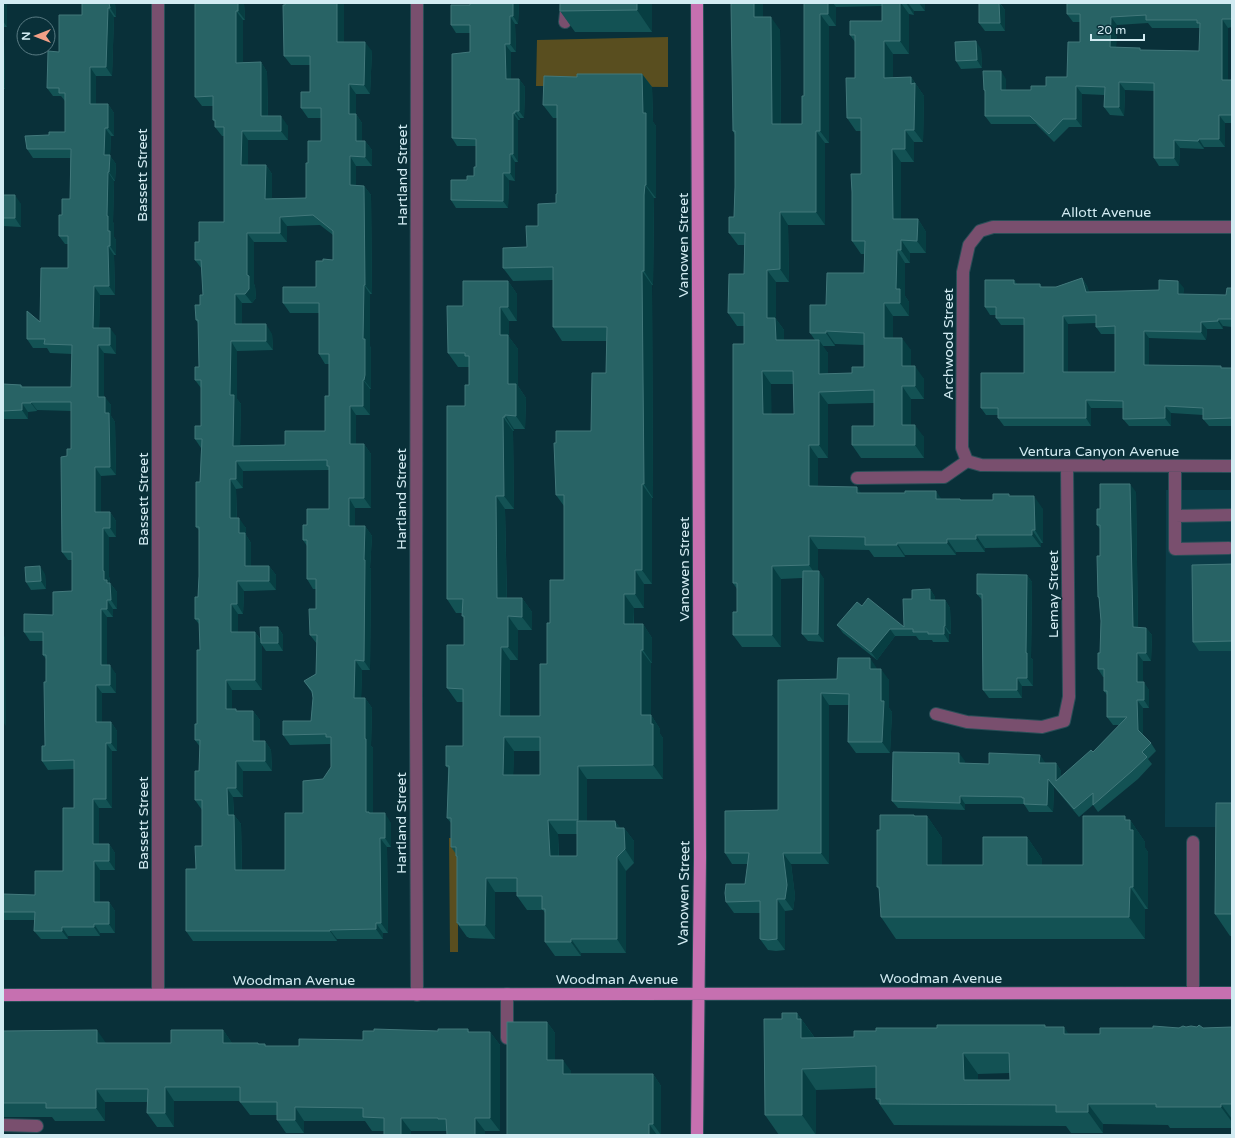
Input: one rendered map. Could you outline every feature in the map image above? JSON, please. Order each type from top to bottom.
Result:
[{"type":"main road","name":"Vanowen Street","points":[[697,3],[700,833],[697,1135]]},
{"type":"main road","name":"Woodman Avenue","points":[[3,995],[1232,993]]},
{"type":"street","name":"Bassett Street","points":[[158,3],[158,994]]},
{"type":"street","name":"Hartland Street","points":[[417,3],[417,995]]},
{"type":"street","points":[[565,22],[567,3]]},
{"type":"street","name":"Allott Avenue","points":[[980,231],[992,227],[1232,228]]},
{"type":"street","name":"Archwood Street","points":[[968,461],[962,448],[963,272],[969,245],[980,231]]},
{"type":"street","points":[[857,478],[944,476],[968,461]]},
{"type":"street","name":"Ventura Canyon Avenue","points":[[968,461],[981,465],[1232,466]]},
{"type":"street","name":"Lemay Street","points":[[936,714],[968,722],[1042,728],[1064,721],[1069,698],[1067,466]]},
{"type":"street","points":[[1174,466],[1175,549],[1229,548]]},
{"type":"street","points":[[1175,516],[1232,515]]},
{"type":"street","points":[[1193,842],[1194,993]]},
{"type":"street","points":[[507,994],[507,1049]]},
{"type":"street","points":[[3,1126],[37,1126]]},
{"type":"shaded area","points":[[668,37],[668,87],[536,86],[537,40]]},
{"type":"shaded area","points":[[1166,490],[1232,490],[1232,827],[1165,827]]},
{"type":"shaded area","points":[[449,838],[458,838],[458,952],[450,952]]},
{"type":"building","points":[[82,3],[109,3],[110,8],[108,8],[106,67],[90,67],[90,104],[108,104],[108,128],[105,128],[104,155],[110,155],[107,216],[108,231],[110,231],[110,246],[108,246],[109,286],[94,286],[93,328],[110,328],[110,345],[98,345],[98,397],[105,397],[105,413],[109,413],[110,467],[95,467],[95,512],[110,512],[110,528],[103,528],[103,571],[104,580],[107,580],[107,583],[110,583],[111,600],[107,600],[107,609],[101,609],[101,665],[110,665],[110,685],[96,685],[96,722],[111,722],[111,743],[106,743],[106,799],[93,799],[93,844],[109,844],[109,861],[94,861],[94,902],[109,902],[109,924],[94,924],[94,927],[62,927],[62,931],[34,931],[35,912],[3,912],[3,894],[35,895],[35,871],[63,871],[63,808],[74,808],[74,760],[42,761],[42,746],[45,746],[44,682],[46,682],[46,655],[43,655],[43,632],[24,632],[24,614],[53,615],[53,592],[72,591],[72,552],[62,552],[61,457],[67,456],[67,449],[71,449],[71,402],[22,403],[22,410],[3,411],[3,384],[21,385],[21,387],[71,387],[72,345],[44,344],[45,339],[27,339],[27,311],[40,322],[41,268],[68,268],[68,236],[59,236],[59,215],[62,215],[62,199],[70,199],[71,149],[27,149],[25,136],[49,135],[49,132],[65,132],[65,93],[59,93],[59,88],[47,88],[48,56],[56,56],[56,52],[59,52],[59,15],[82,15]]},
{"type":"building","points":[[195,3],[238,3],[238,11],[236,11],[236,63],[261,62],[261,116],[281,116],[281,131],[242,131],[241,165],[266,165],[265,199],[306,198],[306,163],[308,163],[308,141],[321,141],[321,108],[301,108],[301,92],[310,92],[310,56],[284,56],[283,5],[285,5],[285,3],[337,3],[337,42],[365,42],[364,85],[349,84],[349,114],[356,114],[356,141],[365,141],[365,157],[350,156],[350,185],[364,186],[365,285],[363,339],[365,339],[365,375],[363,380],[363,406],[350,406],[350,444],[364,444],[364,498],[349,498],[349,526],[365,526],[364,661],[355,660],[354,698],[365,698],[366,812],[385,813],[385,838],[380,838],[381,923],[376,923],[376,929],[330,931],[186,931],[186,869],[196,869],[195,846],[202,846],[202,800],[195,800],[195,771],[199,771],[200,740],[195,740],[195,724],[197,724],[197,650],[200,650],[199,619],[195,619],[195,597],[198,597],[199,576],[199,527],[196,527],[196,482],[200,482],[202,439],[195,439],[195,426],[201,426],[201,380],[195,380],[195,367],[199,367],[198,320],[196,320],[195,305],[200,305],[200,295],[203,295],[201,260],[195,260],[195,242],[199,242],[199,222],[224,222],[224,127],[215,127],[215,120],[213,120],[213,96],[195,97]],"holes":[[[313,215],[333,231],[333,260],[323,259],[323,261],[316,261],[316,287],[283,287],[283,303],[319,303],[319,354],[329,354],[329,396],[325,396],[325,431],[285,431],[285,445],[233,446],[234,395],[230,395],[231,341],[266,341],[266,324],[235,324],[235,294],[245,294],[249,289],[249,276],[247,275],[247,233],[280,233],[280,217]],[[327,460],[327,466],[329,466],[329,509],[307,509],[307,525],[303,525],[303,540],[307,540],[307,579],[316,579],[316,609],[309,609],[310,635],[317,635],[316,674],[304,681],[312,691],[313,698],[311,721],[283,721],[283,735],[326,734],[326,737],[331,737],[331,767],[323,779],[303,781],[303,813],[285,813],[285,870],[235,870],[234,815],[228,815],[227,788],[236,788],[236,761],[265,761],[265,741],[253,741],[253,711],[236,711],[236,709],[226,709],[226,680],[255,680],[255,632],[231,632],[231,604],[237,604],[237,581],[269,581],[269,566],[245,566],[245,533],[239,533],[239,518],[230,518],[230,479],[236,479],[236,461]]]},
{"type":"building","points":[[470,3],[513,3],[513,16],[510,16],[510,44],[505,44],[506,79],[519,79],[519,111],[515,111],[515,113],[513,113],[513,154],[510,154],[510,173],[503,173],[503,201],[451,200],[451,180],[467,180],[467,176],[474,176],[474,167],[476,167],[476,139],[452,138],[452,54],[470,52],[470,25],[451,25],[451,5],[470,5]]},
{"type":"building","points":[[560,3],[637,3],[637,10],[560,11]]},
{"type":"building","points":[[731,3],[754,3],[754,17],[771,17],[772,124],[802,124],[802,96],[804,96],[804,3],[828,3],[828,14],[820,14],[820,131],[816,131],[816,212],[780,212],[780,269],[767,270],[767,318],[775,318],[776,340],[819,340],[819,374],[852,373],[852,367],[864,367],[864,333],[826,331],[826,333],[810,333],[810,305],[826,305],[827,273],[864,273],[865,241],[852,241],[851,174],[861,174],[861,118],[847,118],[846,78],[855,78],[855,35],[850,35],[850,21],[882,21],[882,3],[900,3],[900,41],[884,41],[884,78],[911,77],[911,84],[915,83],[914,130],[905,130],[905,149],[892,149],[893,219],[918,219],[917,241],[901,240],[901,250],[897,250],[896,289],[900,289],[900,303],[884,303],[884,338],[902,338],[902,366],[915,366],[915,386],[902,386],[902,425],[915,425],[915,445],[852,445],[852,426],[874,426],[874,390],[819,392],[819,445],[809,445],[809,486],[857,487],[857,493],[905,493],[905,491],[936,491],[936,499],[993,500],[993,494],[1009,494],[1009,496],[1034,496],[1035,530],[1032,530],[1032,535],[976,535],[976,539],[947,539],[947,543],[897,543],[897,545],[865,545],[865,537],[809,536],[809,565],[772,566],[772,635],[733,635],[733,612],[737,612],[737,583],[733,583],[733,344],[744,344],[744,313],[728,313],[729,274],[744,274],[745,233],[729,233],[729,217],[734,217],[735,131],[733,131]],"holes":[[[762,371],[793,371],[794,414],[763,414]]]},
{"type":"building","points":[[979,3],[999,3],[1000,23],[979,23]]},
{"type":"building","points":[[1067,3],[1232,3],[1232,19],[1222,19],[1222,80],[1232,80],[1232,115],[1219,115],[1219,139],[1199,139],[1198,141],[1174,140],[1174,158],[1154,158],[1154,83],[1119,82],[1119,107],[1104,107],[1105,87],[1076,86],[1076,119],[1063,119],[1049,134],[1030,116],[985,116],[983,71],[1001,71],[1001,90],[1031,90],[1031,86],[1046,86],[1046,77],[1067,77],[1068,42],[1080,42],[1080,14],[1067,14]],"holes":[[[1146,15],[1146,20],[1197,20],[1197,23],[1200,23],[1199,51],[1140,50],[1140,48],[1110,47],[1111,17]]]},
{"type":"building","points":[[976,41],[977,60],[956,61],[955,42]]},
{"type":"building","points":[[577,74],[642,74],[643,113],[646,113],[646,185],[644,195],[644,271],[642,271],[644,484],[642,484],[642,570],[635,570],[635,594],[624,594],[624,624],[643,624],[643,650],[641,650],[641,715],[651,715],[651,724],[653,724],[653,765],[578,766],[578,820],[548,820],[550,856],[577,856],[577,821],[615,821],[616,828],[624,828],[625,849],[617,857],[617,939],[571,939],[571,942],[545,942],[545,909],[542,909],[542,896],[517,896],[517,878],[486,878],[485,925],[459,925],[459,923],[457,923],[457,856],[456,847],[451,847],[451,818],[447,818],[449,766],[446,766],[446,746],[463,746],[463,689],[447,688],[447,645],[464,645],[464,616],[462,616],[463,599],[447,599],[447,406],[465,406],[465,385],[469,385],[469,356],[465,356],[465,353],[448,353],[447,306],[463,306],[463,281],[508,281],[508,307],[500,307],[500,335],[508,335],[508,384],[516,384],[516,416],[505,415],[505,417],[503,417],[504,496],[496,496],[497,598],[522,598],[522,617],[508,616],[508,647],[501,647],[500,716],[540,716],[540,664],[547,664],[547,623],[550,623],[550,580],[564,580],[564,495],[556,495],[554,443],[556,443],[556,431],[591,431],[592,373],[606,373],[607,327],[553,327],[553,267],[503,268],[503,248],[527,247],[526,226],[538,226],[538,204],[556,203],[557,105],[543,105],[544,76],[577,77]],"holes":[[[504,737],[540,737],[540,775],[503,775]]]},
{"type":"building","points":[[3,195],[15,195],[15,218],[3,218]]},
{"type":"building","points":[[1082,278],[1086,292],[1159,290],[1159,280],[1178,281],[1178,294],[1226,295],[1227,288],[1232,288],[1232,319],[1218,319],[1218,321],[1201,322],[1201,332],[1144,331],[1144,365],[1221,366],[1221,368],[1232,368],[1232,418],[1203,419],[1203,408],[1165,406],[1165,418],[1123,419],[1123,401],[1086,400],[1086,418],[998,418],[998,408],[981,408],[981,373],[1024,373],[1024,318],[996,318],[996,307],[985,307],[985,280],[1014,280],[1014,284],[1040,284],[1040,287],[1056,287]],"holes":[[[1096,315],[1096,327],[1115,326],[1115,372],[1063,372],[1063,316]]]},
{"type":"building","points":[[1100,484],[1130,484],[1133,627],[1146,628],[1146,653],[1137,653],[1137,682],[1144,682],[1144,700],[1137,700],[1138,730],[1151,743],[1142,752],[1147,757],[1093,805],[1093,793],[1074,809],[1048,779],[1047,805],[1024,804],[1024,798],[1022,797],[960,796],[960,803],[892,801],[893,752],[959,753],[959,763],[989,764],[989,753],[1040,755],[1039,763],[1056,763],[1056,781],[1091,750],[1093,752],[1127,717],[1107,717],[1107,691],[1104,691],[1104,669],[1098,669],[1101,621],[1098,597],[1097,556],[1100,556],[1100,525],[1097,525],[1097,509],[1100,509]]},
{"type":"building","points":[[1232,564],[1232,641],[1193,642],[1192,565]]},
{"type":"building","points":[[40,566],[41,581],[26,582],[25,567]]},
{"type":"building","points":[[803,571],[819,571],[818,634],[802,634]]},
{"type":"building","points":[[977,574],[1027,575],[1027,678],[1017,678],[1017,690],[983,690],[982,594],[977,594]]},
{"type":"building","points":[[930,589],[930,600],[945,600],[944,634],[913,632],[913,629],[890,629],[871,652],[837,625],[857,602],[862,606],[868,598],[904,627],[903,599],[912,599],[912,590]]},
{"type":"building","points":[[260,627],[278,627],[278,643],[261,643]]},
{"type":"building","points":[[838,658],[870,658],[870,669],[881,669],[881,701],[884,701],[882,742],[848,742],[849,694],[821,693],[821,853],[783,853],[787,885],[785,899],[777,899],[777,939],[760,939],[760,901],[726,902],[726,884],[745,884],[749,853],[725,853],[725,811],[778,810],[778,680],[837,679]]},
{"type":"building","points":[[1216,803],[1232,803],[1232,914],[1215,914]]},
{"type":"building","points":[[880,815],[927,816],[927,865],[983,865],[983,837],[1027,837],[1027,865],[1083,865],[1083,816],[1125,816],[1125,820],[1130,820],[1130,830],[1133,830],[1133,887],[1130,887],[1129,917],[881,917],[879,887],[877,887],[877,830],[880,830]]},
{"type":"building","points":[[782,1013],[797,1013],[797,1019],[801,1019],[801,1038],[854,1037],[854,1031],[876,1031],[876,1028],[937,1028],[937,1025],[1045,1025],[1045,1027],[1064,1027],[1064,1034],[1100,1034],[1100,1028],[1153,1028],[1153,1026],[1179,1028],[1183,1026],[1197,1027],[1199,1025],[1203,1028],[1232,1027],[1232,1104],[1221,1104],[1221,1107],[1156,1107],[1156,1104],[1088,1104],[1088,1112],[1056,1112],[1056,1105],[880,1104],[880,1099],[876,1099],[876,1066],[802,1069],[802,1115],[765,1115],[764,1019],[782,1019]],"holes":[[[963,1053],[1009,1053],[1010,1080],[964,1080]]]},
{"type":"building","points":[[507,1022],[547,1022],[547,1060],[563,1060],[563,1074],[653,1074],[653,1124],[649,1124],[649,1135],[507,1135]]},
{"type":"building","points":[[374,1029],[438,1031],[438,1029],[468,1029],[468,1032],[490,1032],[490,1118],[475,1118],[475,1135],[447,1135],[446,1119],[401,1118],[401,1135],[384,1135],[384,1118],[363,1117],[363,1108],[295,1107],[295,1120],[277,1120],[277,1102],[240,1102],[240,1087],[165,1087],[165,1113],[147,1113],[148,1089],[96,1089],[96,1108],[46,1108],[46,1103],[3,1103],[3,1031],[97,1030],[97,1043],[171,1043],[171,1030],[223,1030],[223,1043],[258,1043],[265,1044],[265,1046],[299,1046],[299,1039],[363,1040],[363,1031],[374,1031]]}]
